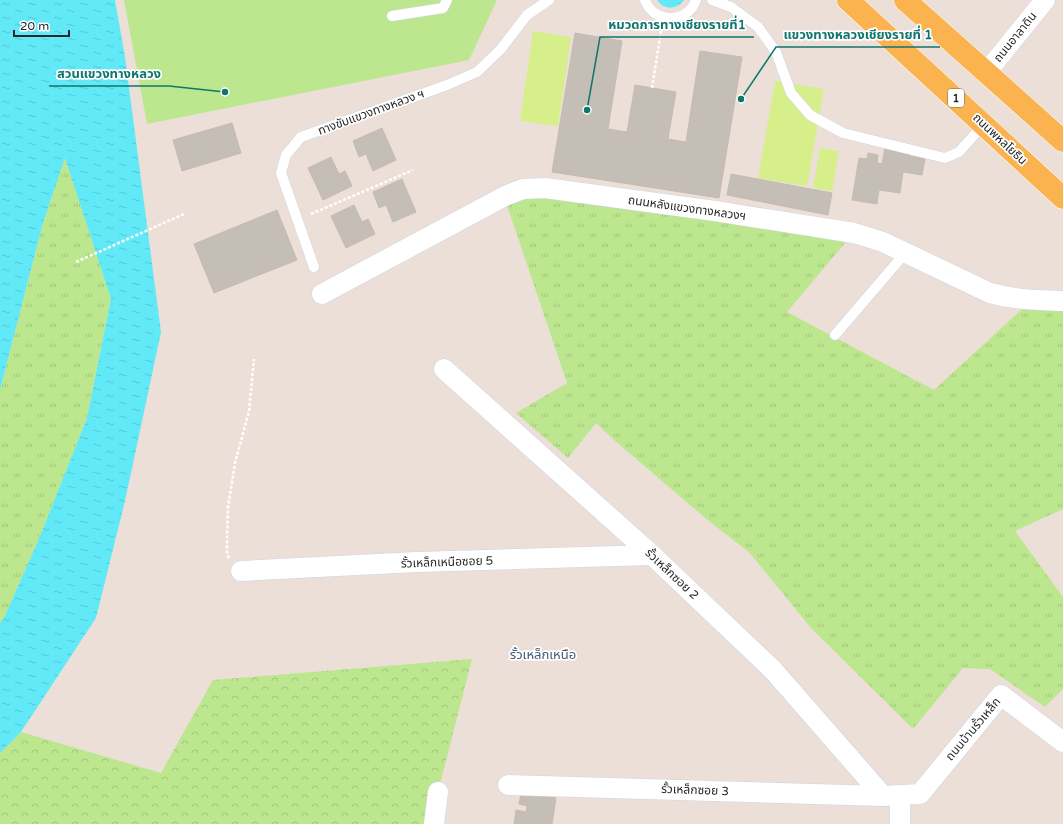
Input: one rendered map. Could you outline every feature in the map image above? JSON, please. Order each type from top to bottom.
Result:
[{"type":"main road","name":"ถนนพหลโยธิน","points":[[848,0],[1063,198]]},
{"type":"main road","points":[[905,0],[1063,141]]},
{"type":"street","name":"ถนนอาลาดิน","points":[[986,73],[1045,0]]},
{"type":"street","name":"ถนนหลังแขวงทางหลวงฯ","points":[[322,294],[505,196],[523,189],[545,188],[716,211],[854,233],[883,242],[906,252],[990,293],[1024,300],[1063,301]]},
{"type":"street","name":"รั้วเหล็กซอย 2","points":[[444,370],[652,555],[773,670],[891,795]]},
{"type":"street","name":"รั้วเหล็กเหนือซอย 5","points":[[241,570],[417,562],[652,555]]},
{"type":"street","name":"ถนนบ้านรั้วเหล็ก","points":[[891,795],[920,794],[1001,695],[1063,742]]},
{"type":"street","name":"รั้วเหล็กซอย 3","points":[[508,784],[891,795]]},
{"type":"street","points":[[434,824],[438,792]]},
{"type":"street","points":[[891,795],[900,824]]},
{"type":"lane","points":[[392,16],[443,8],[447,0]]},
{"type":"lane","name":"ทางขับแขวงทางหลวง ฯ","points":[[314,267],[281,173],[286,155],[301,137],[447,85],[477,72],[502,49],[527,15],[549,0]]},
{"type":"lane","points":[[645,0],[647,5],[655,14],[663,18],[681,17],[689,12],[696,0]]},
{"type":"lane","points":[[712,0],[731,7],[758,27],[776,52],[791,93],[810,115],[843,133],[945,158],[959,152],[984,124]]},
{"type":"lane","points":[[835,335],[906,252]]},
{"type":"path","points":[[652,88],[663,18]]},
{"type":"path","points":[[298,220],[413,170]]},
{"type":"path","points":[[76,262],[184,214]]},
{"type":"path","points":[[241,570],[232,567],[227,554],[228,507],[235,463],[249,411],[254,359]]},
{"type":"green space","points":[[124,0],[497,0],[469,60],[147,124]]},
{"type":"green space","points":[[533,31],[571,37],[558,126],[520,121]]},
{"type":"green space","points":[[775,81],[824,89],[807,186],[758,178]]},
{"type":"green space","points":[[820,148],[839,151],[832,191],[813,188]]},
{"type":"green space","points":[[65,157],[111,299],[87,418],[38,541],[4,618],[0,623],[0,390],[43,223]]},
{"type":"green space","points":[[529,196],[850,237],[787,312],[934,390],[1022,309],[1063,310],[1063,509],[1015,531],[1063,597],[1063,689],[1045,707],[990,669],[963,668],[913,729],[811,628],[749,552],[710,522],[596,423],[568,458],[516,413],[567,383],[507,205]]},
{"type":"green space","points":[[472,659],[438,792],[434,824],[0,824],[0,753],[21,732],[161,773],[213,680]]},
{"type":"water","points":[[0,0],[115,0],[125,57],[161,332],[125,501],[96,618],[21,732],[0,753],[0,623],[4,618],[38,541],[87,418],[111,299],[65,158],[43,223],[0,390]]},
{"type":"water","points":[[657,0],[684,0],[678,6],[670,8],[663,6]]},
{"type":"building","points":[[575,33],[622,41],[608,129],[627,132],[635,85],[676,92],[668,139],[686,142],[700,51],[742,57],[719,198],[552,172]]},
{"type":"building","points":[[232,123],[241,153],[182,171],[173,140]]},
{"type":"building","points":[[382,128],[396,160],[373,171],[366,154],[359,157],[353,141]]},
{"type":"building","points":[[885,148],[910,152],[910,156],[925,159],[922,175],[903,172],[900,193],[879,190],[877,204],[852,200],[859,158],[867,159],[868,153],[878,155],[877,163],[882,164]]},
{"type":"building","points":[[331,157],[339,174],[345,171],[352,186],[323,200],[308,168]]},
{"type":"building","points":[[731,174],[832,193],[828,215],[727,195]]},
{"type":"building","points":[[402,179],[416,212],[393,222],[386,205],[379,208],[373,192]]},
{"type":"building","points":[[354,205],[362,222],[368,219],[375,234],[346,248],[331,216]]},
{"type":"building","points":[[277,210],[297,260],[214,293],[194,244]]},
{"type":"building","points":[[521,793],[556,798],[552,824],[514,824],[516,810],[526,812],[527,806],[519,804]]},
{"type":"place","name":"สวนแขวงทางหลวง","points":[[225,92]]},
{"type":"place","name":"แขวงทางหลวงเชียงรายที่ 1","points":[[741,99]]},
{"type":"place","name":"หมวดการทางเชียงรายที่1","points":[[587,110]]},
{"type":"district","name":"รั้วเหล็กเหนือ","points":[[543,654]]}]
